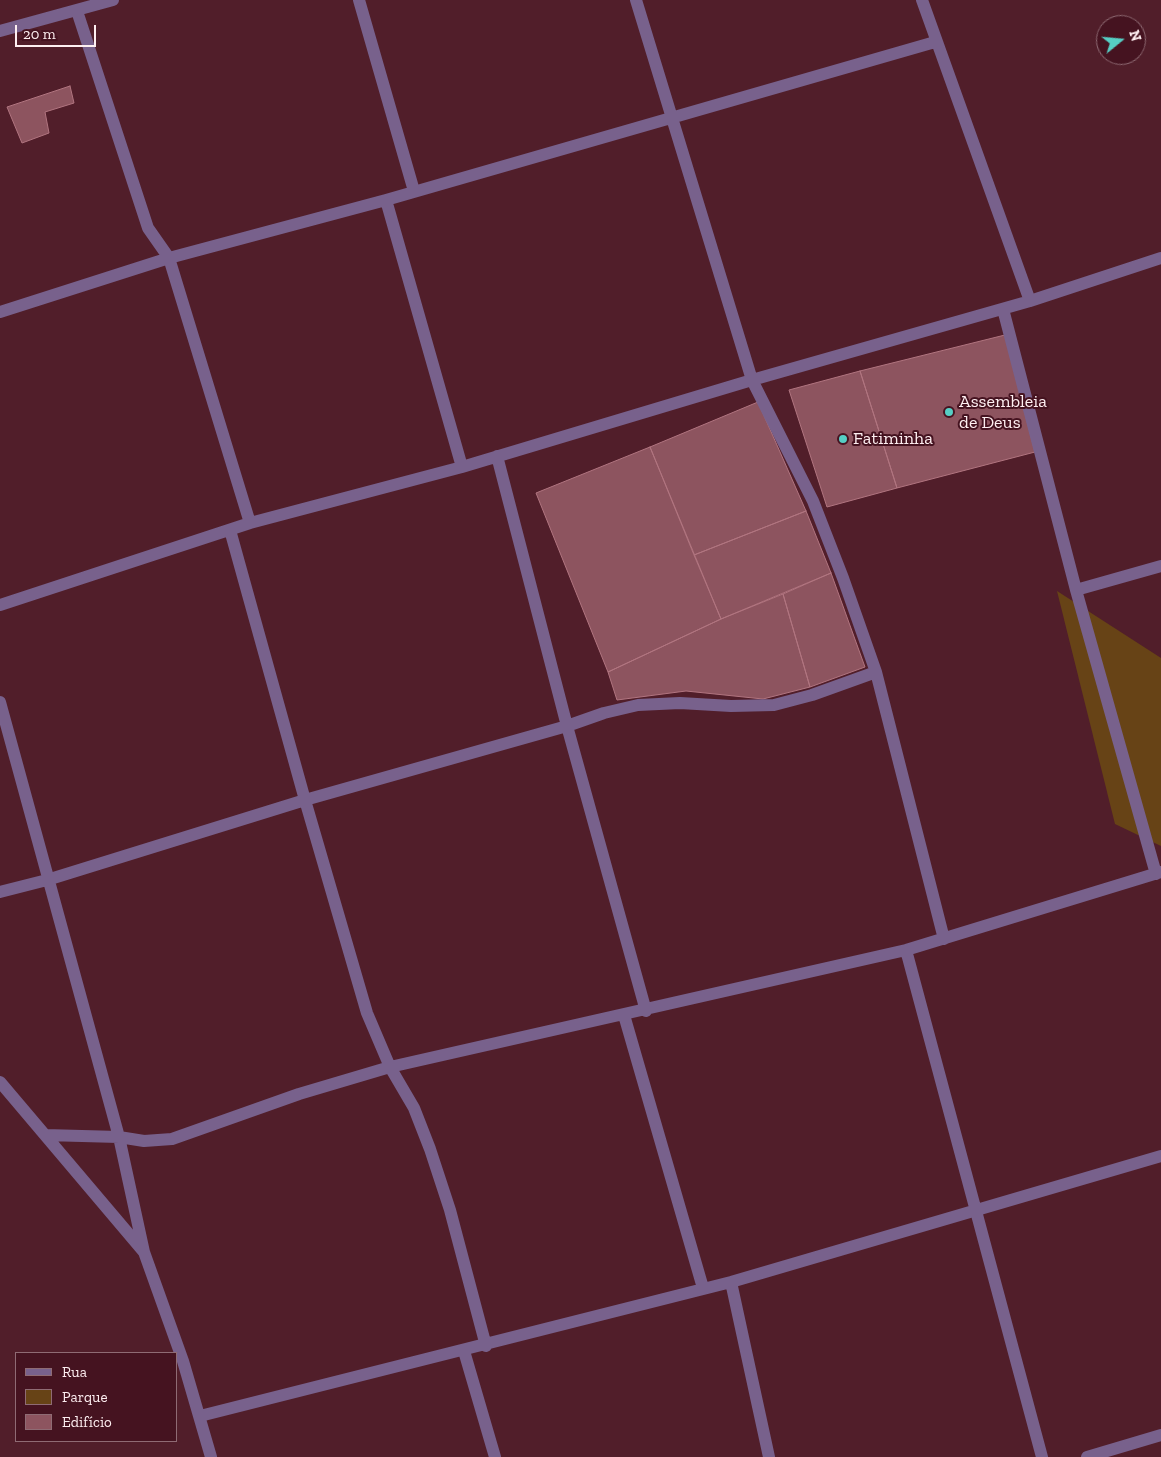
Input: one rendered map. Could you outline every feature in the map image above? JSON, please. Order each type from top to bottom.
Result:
[{"type":"street","points":[[359,0],[414,191]]},
{"type":"street","points":[[636,0],[752,380],[813,501],[843,578],[876,672],[944,939]]},
{"type":"street","points":[[922,0],[1030,301]]},
{"type":"street","points":[[0,31],[109,1]]},
{"type":"street","points":[[77,11],[146,220],[156,241],[170,258],[250,523]]},
{"type":"street","points":[[0,312],[170,258],[386,200],[936,42]]},
{"type":"street","points":[[386,200],[462,467]]},
{"type":"street","points":[[0,605],[250,523],[462,467],[752,380],[1030,301],[1161,258]]},
{"type":"street","points":[[45,1135],[119,1137],[161,1141],[184,1137],[299,1094],[390,1068],[646,1011],[906,950],[1158,873],[1076,590],[1003,309]]},
{"type":"street","points":[[497,456],[567,726],[646,1011]]},
{"type":"street","points":[[230,530],[366,1013],[390,1068],[414,1108],[430,1149],[450,1210],[486,1346]]},
{"type":"street","points":[[1076,590],[1161,566]]},
{"type":"street","points":[[0,892],[47,880],[305,800],[567,726],[604,713],[638,705],[680,703],[774,706],[812,695],[876,672]]},
{"type":"street","points":[[0,702],[47,880],[119,1137],[144,1252],[200,1416],[211,1457]]},
{"type":"street","points":[[906,950],[1042,1457]]},
{"type":"street","points":[[624,1015],[703,1288]]},
{"type":"street","points":[[0,1082],[144,1252]]},
{"type":"street","points":[[200,1416],[486,1346],[730,1282],[1161,1156]]},
{"type":"street","points":[[730,1282],[769,1457]]},
{"type":"street","points":[[464,1351],[495,1457]]},
{"type":"street","points":[[1087,1457],[1161,1435]]},
{"type":"green space","points":[[1057,591],[1161,658],[1161,846],[1115,824]]},
{"type":"building","points":[[70,86],[74,103],[45,112],[49,133],[22,143],[7,107]]},
{"type":"building","name":"Assembleia de Deus","points":[[1005,335],[1035,452],[897,488],[860,371]]},
{"type":"building","name":"Fatiminha","points":[[860,371],[897,488],[827,507],[789,390]]},
{"type":"building","points":[[758,402],[806,511],[694,555],[650,447]]},
{"type":"building","points":[[650,447],[721,619],[608,672],[536,493]]},
{"type":"building","points":[[806,511],[831,573],[721,619],[694,555]]},
{"type":"building","points":[[831,573],[865,667],[810,687],[783,594]]},
{"type":"building","points":[[783,594],[810,687],[763,699],[686,691],[617,700],[608,672],[721,619]]},
{"type":"place","name":"Assembleia de Deus","points":[[949,412]]},
{"type":"place","name":"Fatiminha","points":[[843,439]]}]
